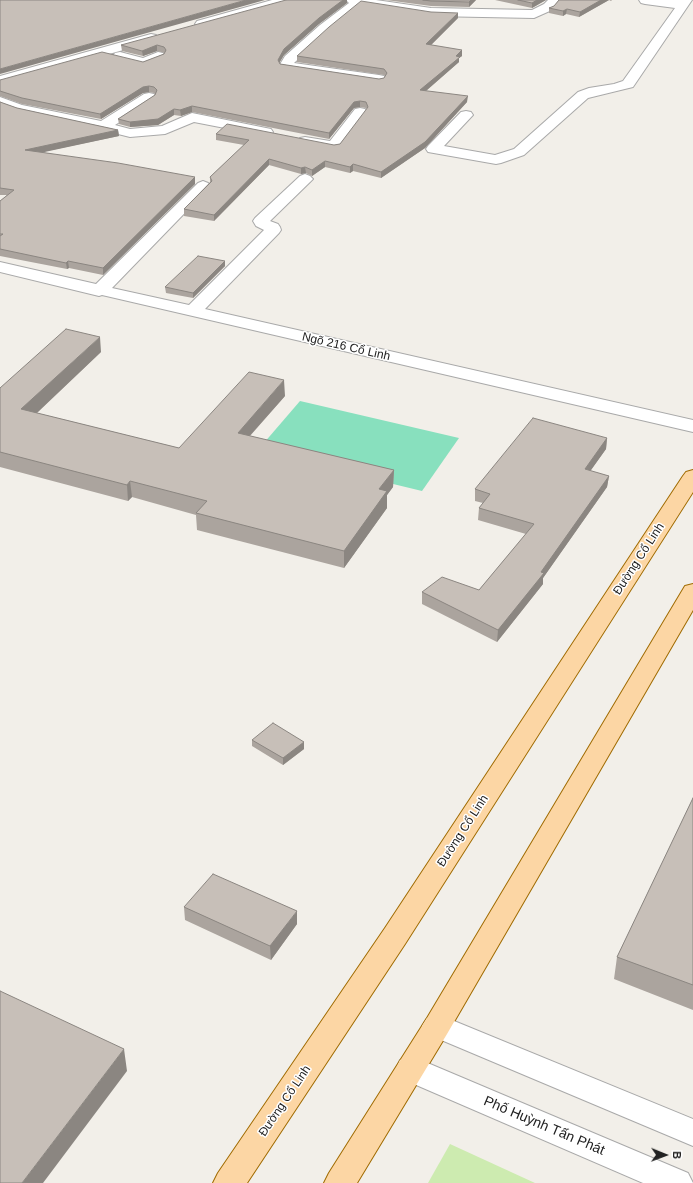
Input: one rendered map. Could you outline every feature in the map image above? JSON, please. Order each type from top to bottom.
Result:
[{"type":"main road","name":"Đường Cổ Linh","points":[[229,1183],[395,936],[693,476]]},
{"type":"main road","points":[[340,1183],[437,1026],[693,590]]},
{"type":"street","points":[[186,28],[285,0]]},
{"type":"street","points":[[379,79],[286,66],[290,59],[355,1],[431,12],[534,14],[548,7],[555,0]]},
{"type":"street","points":[[646,0],[684,3]]},
{"type":"street","points":[[518,3],[512,6],[534,14]]},
{"type":"street","points":[[466,115],[433,149],[496,160],[507,157],[526,148],[583,95],[589,92],[616,88],[628,84],[684,3]]},
{"type":"street","points":[[0,80],[163,34]]},
{"type":"street","points":[[102,52],[144,62],[158,56]]},
{"type":"street","points":[[104,126],[149,97]]},
{"type":"street","points":[[0,101],[18,108],[130,133],[165,130],[192,117],[334,146],[360,112]]},
{"type":"street","points":[[192,312],[273,230],[272,227],[262,223],[262,221],[305,179]]},
{"type":"street","points":[[99,291],[204,186]]},
{"type":"street","name":"Ngõ 216 Cổ Linh","points":[[0,267],[99,291],[693,426]]},
{"type":"street","points":[[437,1026],[693,1133]]},
{"type":"street","name":"Phố Huỳnh Tấn Phát","points":[[411,1069],[677,1183]]},
{"type":"green space","points":[[300,401],[459,438],[422,491],[257,451]]},
{"type":"green space","points":[[450,1144],[535,1183],[428,1183]]},
{"type":"building","points":[[0,0],[246,0],[0,69]]},
{"type":"building","points":[[286,0],[343,0],[319,18],[284,49],[278,60],[280,64],[379,79],[384,78],[387,73],[384,69],[297,56],[361,1],[431,12],[458,13],[426,44],[462,50],[456,56],[460,57],[420,90],[468,96],[425,142],[381,172],[353,164],[350,167],[325,161],[312,170],[269,159],[214,215],[184,209],[212,181],[210,177],[249,140],[216,134],[227,124],[334,145],[340,144],[368,107],[366,102],[354,102],[329,133],[192,106],[180,110],[174,109],[158,119],[130,122],[118,119],[155,95],[157,90],[154,87],[149,86],[143,87],[100,114],[22,98],[0,91],[0,80],[102,52],[143,62],[164,54],[166,50],[164,47],[157,45],[142,51],[121,45]]},
{"type":"building","points":[[423,0],[471,0],[469,2]]},
{"type":"building","points":[[518,0],[537,0],[532,3]]},
{"type":"building","points":[[559,0],[601,0],[580,12],[567,9],[563,11],[549,8],[554,6]]},
{"type":"building","points":[[0,102],[17,108],[118,130],[25,150],[118,163],[195,177],[103,268],[68,261],[66,263],[0,249],[0,236],[3,234],[0,234],[0,201],[14,190],[0,188]]},
{"type":"building","points":[[198,256],[225,261],[193,293],[165,287]]},
{"type":"building","points":[[66,329],[100,337],[21,409],[179,448],[249,372],[284,380],[238,433],[394,470],[379,489],[387,491],[344,551],[196,513],[207,501],[130,481],[127,485],[0,452],[0,388]]},
{"type":"building","points":[[533,418],[607,438],[585,469],[609,476],[541,572],[544,573],[498,630],[422,592],[442,577],[479,590],[534,524],[479,508],[490,494],[475,489]]},
{"type":"building","points":[[273,723],[304,742],[283,758],[252,740]]},
{"type":"building","points":[[693,798],[693,985],[617,957]]},
{"type":"building","points":[[213,874],[297,911],[270,946],[184,907]]},
{"type":"building","points":[[0,991],[124,1049],[22,1183],[0,1183]]}]
